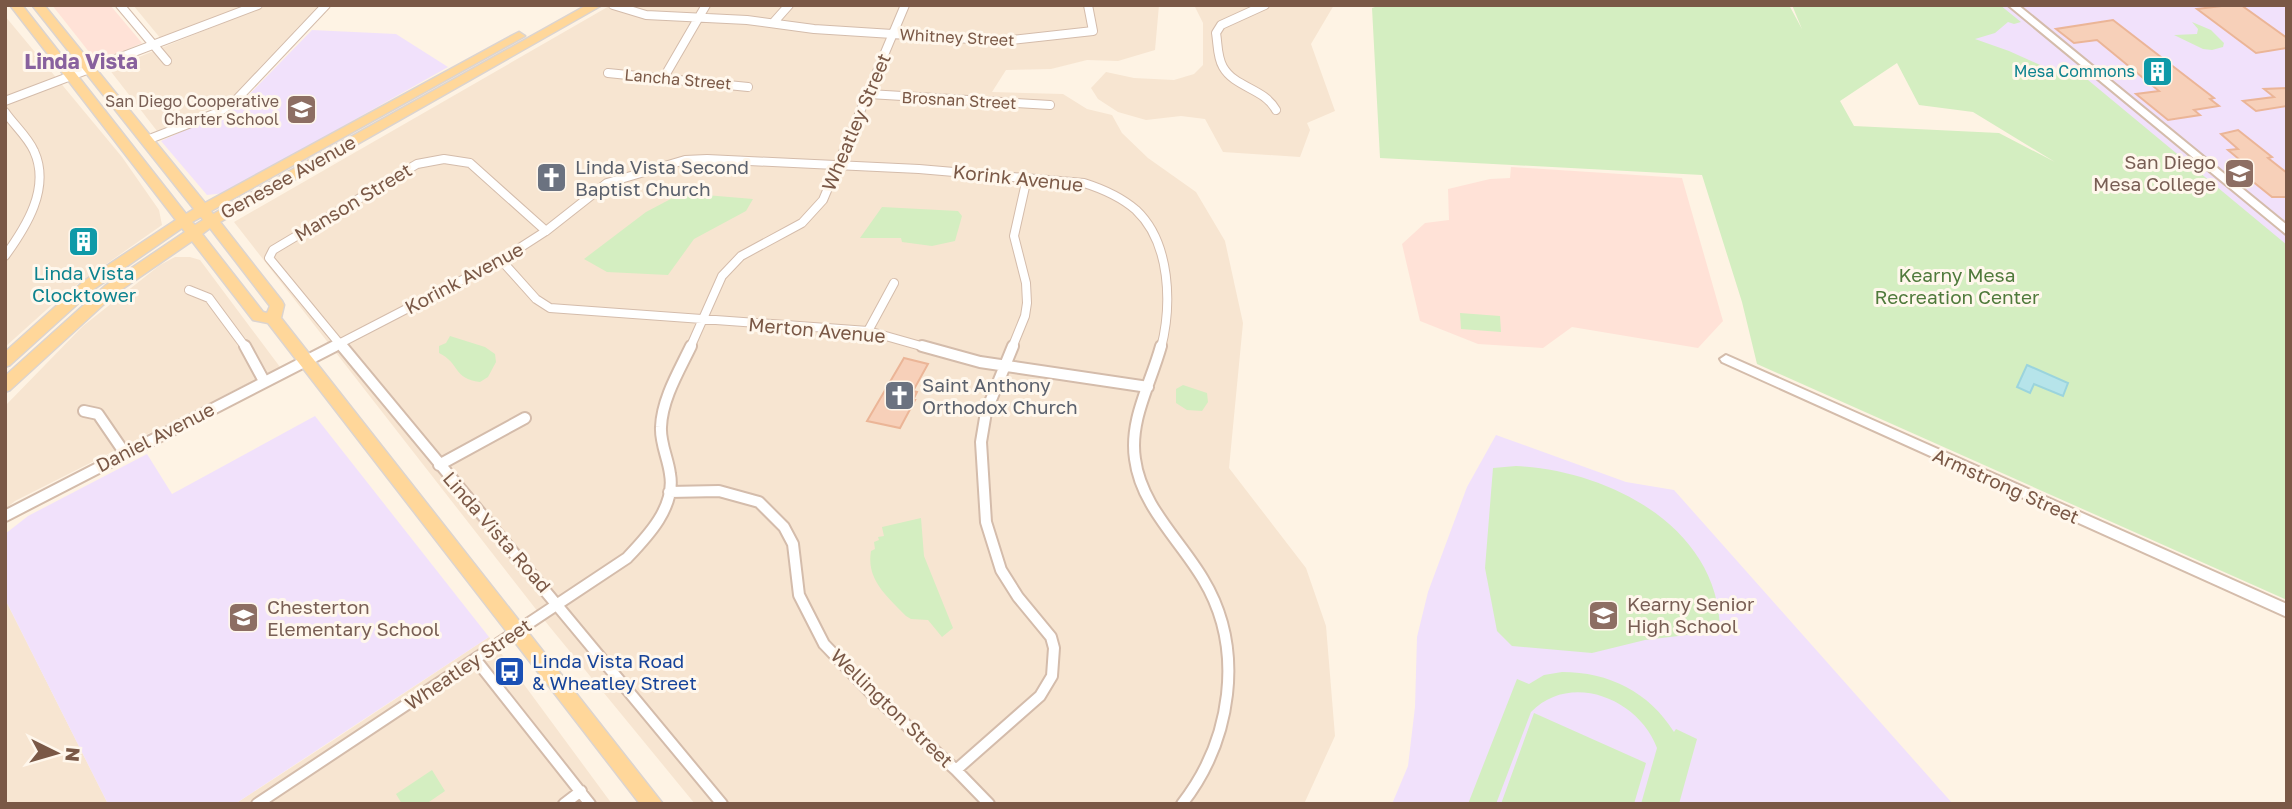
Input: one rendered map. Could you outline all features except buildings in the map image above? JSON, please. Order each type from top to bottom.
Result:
[{"type":"main road","points":[[16,5],[258,316],[273,319],[306,360],[653,804]]},
{"type":"main road","points":[[38,5],[277,306],[273,319]]},
{"type":"main road","name":"Genesee Avenue","points":[[5,361],[89,285],[576,5]]},
{"type":"main road","name":"Genesee Avenue","points":[[207,215],[596,5]]},
{"type":"main road","name":"Genesee Avenue","points":[[5,386],[110,290],[188,227]]},
{"type":"street","points":[[120,5],[167,61]]},
{"type":"street","points":[[5,101],[258,5]]},
{"type":"street","points":[[147,140],[219,112],[235,101],[326,5]]},
{"type":"street","name":"Whitney Street","points":[[612,5],[646,15],[1002,41],[1093,31],[1088,5]]},
{"type":"street","points":[[663,79],[706,5]]},
{"type":"street","points":[[773,23],[789,5]]},
{"type":"street","name":"Wheatley Street","points":[[257,804],[627,558],[650,534],[660,518],[671,477],[661,426],[668,396],[722,276],[741,256],[808,218],[823,200],[905,5]]},
{"type":"street","points":[[1265,5],[1221,25],[1216,33],[1225,69],[1235,79],[1270,97],[1276,110]]},
{"type":"street","points":[[2012,5],[2287,231]]},
{"type":"street","name":"Lancha Street","points":[[608,74],[748,87]]},
{"type":"street","name":"Brosnan Street","points":[[869,94],[1050,105]]},
{"type":"street","points":[[5,112],[35,153],[39,180],[33,208],[23,230],[5,256]]},
{"type":"street","name":"Manson Street","points":[[270,262],[273,250],[417,164],[437,159],[457,158],[470,163],[546,231]]},
{"type":"street","name":"Korink Avenue","points":[[306,360],[501,260],[546,231],[607,183],[685,160],[839,164],[1069,180],[1110,191],[1141,215],[1162,260],[1167,315],[1163,340],[1136,426],[1135,460],[1142,487],[1157,516],[1206,582],[1222,619],[1228,661],[1224,721],[1211,758],[1182,804]]},
{"type":"street","points":[[956,770],[1040,696],[1052,677],[1054,648],[1051,637],[1018,597],[1001,570],[992,547],[986,522],[981,442],[986,412],[1025,316],[1028,300],[1028,282],[1014,235],[1027,178]]},
{"type":"street","name":"Merton Avenue","points":[[501,260],[536,299],[550,308],[868,331],[1004,366],[1148,387]]},
{"type":"street","name":"Linda Vista Road","points":[[270,262],[341,342],[439,465],[559,604],[722,804]]},
{"type":"street","points":[[868,331],[894,283]]},
{"type":"street","points":[[189,290],[209,298],[245,346],[264,381]]},
{"type":"street","name":"Armstrong Street","points":[[1726,359],[2287,611]]},
{"type":"street","name":"Daniel Avenue","points":[[5,516],[306,360]]},
{"type":"street","points":[[84,411],[98,414],[124,452]]},
{"type":"street","points":[[439,465],[525,418]]},
{"type":"street","name":"Wellington Street","points":[[669,492],[719,491],[759,502],[784,527],[793,544],[799,595],[824,644],[989,804]]},
{"type":"street","points":[[475,660],[590,804]]},
{"type":"street","points":[[564,804],[581,791]]},
{"type":"shaded area","points":[[52,5],[110,5],[142,43],[97,62]]},
{"type":"shaded area","points":[[133,5],[248,5],[161,39]]},
{"type":"shaded area","points":[[268,5],[319,5],[229,100],[157,131],[109,69]]},
{"type":"shaded area","points":[[611,5],[1159,5],[1155,50],[1118,61],[1087,60],[1051,69],[1006,70],[992,92],[1063,94],[1087,109],[1112,115],[1122,133],[1148,158],[1196,192],[1225,241],[1243,323],[1229,468],[1306,568],[1326,626],[1335,736],[1304,804],[695,804],[549,626],[234,222]]},
{"type":"shaded area","points":[[1194,5],[1334,5],[1311,44],[1335,111],[1307,123],[1310,130],[1300,157],[1223,152],[1205,119],[1181,116],[1146,120],[1118,112],[1098,99],[1091,88],[1106,72],[1134,78],[1174,80],[1194,74],[1203,65],[1203,23]]},
{"type":"shaded area","name":"San Diego Mesa College","points":[[1998,5],[2287,5],[2287,253],[1969,40]]},
{"type":"shaded area","points":[[5,16],[122,157],[159,210],[162,225],[65,293],[5,347]]},
{"type":"shaded area","name":"San Diego Cooperative Charter School","points":[[312,30],[396,34],[448,67],[225,193],[207,195],[161,141],[238,106]]},
{"type":"shaded area","points":[[1511,167],[1682,178],[1723,321],[1698,348],[1572,327],[1543,348],[1478,344],[1420,321],[1402,244],[1425,223],[1449,220],[1448,189],[1490,179],[1510,178]]},
{"type":"shaded area","points":[[175,257],[200,260],[280,367],[15,501],[5,509],[5,406],[83,326],[160,265]]},
{"type":"shaded area","name":"Chesterton Elementary School","points":[[315,416],[489,637],[235,804],[108,804],[5,599],[5,534],[28,516],[147,454],[172,494]]},
{"type":"shaded area","name":"Kearny Senior High School","points":[[1496,435],[1626,482],[1674,490],[1953,804],[1392,804],[1408,766],[1415,707],[1417,637],[1428,592],[1467,487]]},
{"type":"shaded area","points":[[5,599],[108,804],[5,804]]},
{"type":"shaded area","points":[[489,637],[612,804],[235,804],[332,741]]},
{"type":"green space","name":"Kearny Mesa Recreation Center","points":[[1381,5],[1789,5],[1802,29],[1792,5],[2000,5],[2021,22],[2008,22],[1995,33],[1975,39],[2060,74],[2077,72],[2082,75],[2287,245],[2287,600],[1757,364],[1742,302],[1702,175],[1380,158],[1372,8]],"holes":[[[1897,63],[1919,105],[1973,112],[2055,162],[1999,133],[1854,126],[1840,101]]]},
{"type":"green space","points":[[2192,22],[2211,30],[2224,43],[2223,47],[2203,49],[2174,35],[2197,34],[2198,29]]},
{"type":"green space","points":[[682,193],[753,199],[746,211],[694,239],[668,275],[607,272],[584,259],[646,212]]},
{"type":"green space","points":[[882,207],[958,211],[962,216],[955,241],[932,246],[902,242],[901,238],[860,238]]},
{"type":"green space","points":[[1460,313],[1500,316],[1501,332],[1461,329]]},
{"type":"green space","points":[[450,336],[485,347],[495,354],[496,362],[488,377],[480,382],[465,378],[439,353],[439,346],[446,343]]},
{"type":"green space","points":[[1183,385],[1207,393],[1208,402],[1202,411],[1187,410],[1176,403],[1176,389]]},
{"type":"green space","points":[[1516,466],[1551,470],[1587,479],[1621,493],[1652,511],[1680,534],[1701,562],[1715,594],[1720,631],[1645,640],[1592,653],[1512,646],[1497,631],[1485,568],[1493,468]]},
{"type":"green space","points":[[921,518],[924,556],[953,628],[942,637],[928,620],[906,616],[885,594],[875,579],[870,561],[871,551],[875,549],[874,542],[879,540],[878,537],[884,536],[882,527]]},
{"type":"green space","points":[[1562,672],[1612,680],[1640,695],[1653,706],[1674,732],[1676,729],[1697,739],[1679,804],[1641,804],[1657,748],[1648,731],[1620,704],[1584,692],[1565,693],[1547,700],[1531,712],[1496,804],[1468,804],[1517,679],[1529,684],[1544,675]]},
{"type":"green space","points":[[1534,713],[1646,763],[1634,804],[1501,804]]},
{"type":"green space","points":[[432,770],[445,791],[426,804],[402,804],[396,794]]},
{"type":"water","points":[[2027,365],[2068,383],[2063,396],[2034,384],[2030,393],[2017,387]]},
{"type":"place","name":"Mesa Commons","points":[[2158,71]]},
{"type":"place","name":"San Diego Cooperative Charter School","points":[[302,110]]},
{"type":"place","name":"San Diego Mesa College","points":[[2239,173]]},
{"type":"place","name":"Linda Vista Second Baptist Church","points":[[552,178]]},
{"type":"place","name":"Linda Vista Clocktower","points":[[84,242]]},
{"type":"place","name":"Saint Anthony Orthodox Church","points":[[899,396]]},
{"type":"place","name":"Kearny Senior High School","points":[[1604,615]]},
{"type":"place","name":"Chesterton Elementary School","points":[[244,618]]},
{"type":"place","name":"Linda Vista Road & Wheatley Street","points":[[509,672]]},
{"type":"district","name":"Linda Vista","points":[[81,62]]}]
